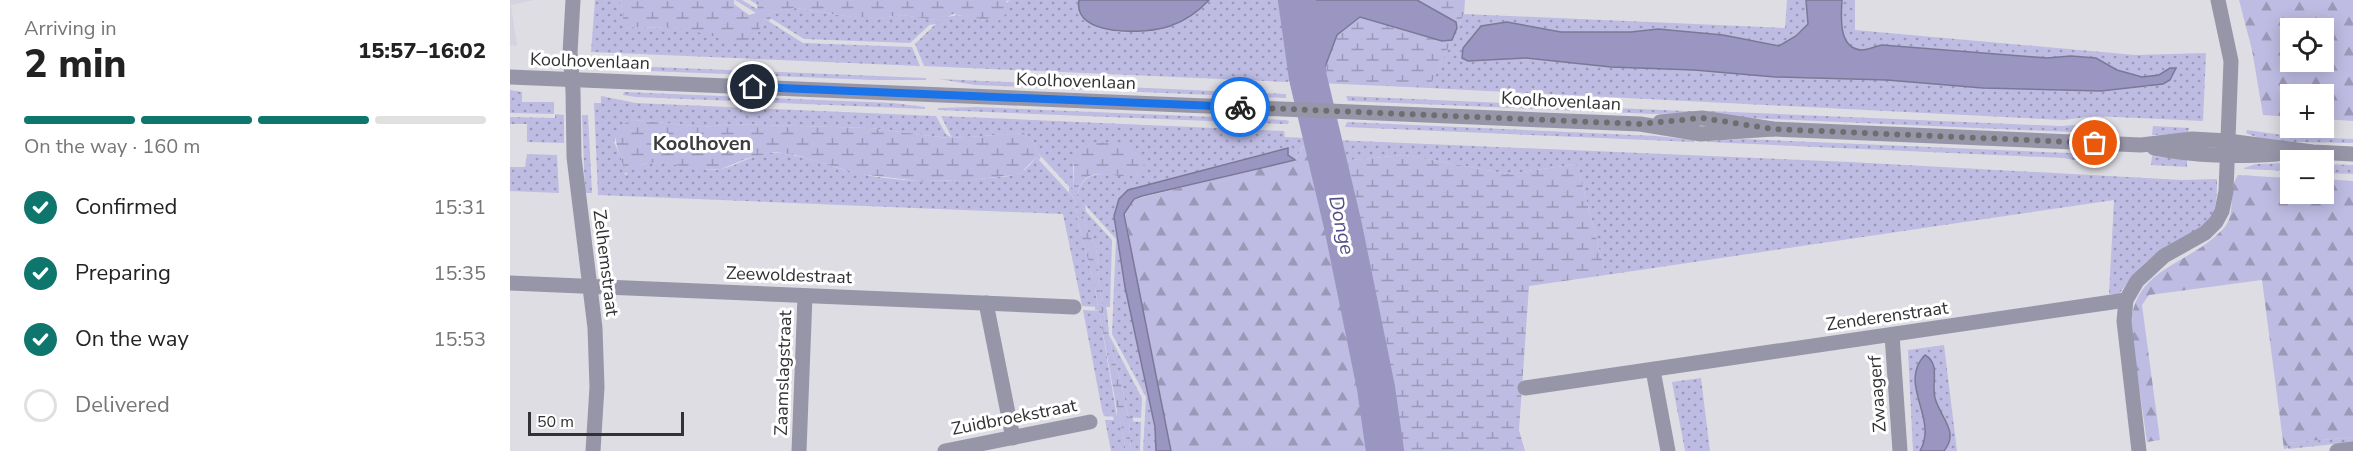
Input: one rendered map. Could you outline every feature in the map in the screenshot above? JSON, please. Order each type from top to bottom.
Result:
[{"type":"street","name":"Zelhemstraat","points":[[573,0],[570,54],[574,157],[595,328],[597,387],[593,451]]},
{"type":"street","points":[[2139,451],[2124,321],[2126,300],[2146,271],[2164,256],[2205,232],[2216,222],[2225,199],[2231,61],[2218,0]]},
{"type":"street","name":"Koolhovenlaan","points":[[510,77],[1640,124],[1702,118],[1773,129],[2140,145],[2192,155],[2228,157],[2280,154]]},
{"type":"street","name":"Koolhovenlaan","points":[[2140,145],[2192,139],[2298,150]]},
{"type":"street","name":"Koolhovenlaan","points":[[2334,153],[2353,154]]},
{"type":"street","name":"Zeewoldestraat","points":[[510,283],[1074,307]]},
{"type":"street","name":"Zaamslagstraat","points":[[799,451],[805,296]]},
{"type":"street","name":"Zenderenstraat","points":[[1525,388],[2126,300]]},
{"type":"street","points":[[986,303],[1013,438]]},
{"type":"street","name":"Zwaagerf","points":[[1892,335],[1900,451]]},
{"type":"street","points":[[1653,370],[1668,451]]},
{"type":"street","name":"Zuidbroekstraat","points":[[945,451],[1090,422]]},
{"type":"street","points":[[2337,451],[2353,449]]},
{"type":"shaded area","points":[[510,0],[534,0],[511,5],[517,46],[510,45]]},
{"type":"shaded area","points":[[1079,0],[1209,0],[1191,16],[1176,24],[1146,31],[1130,31],[1099,27],[1087,21],[1080,12]]},
{"type":"shaded area","points":[[1279,0],[1417,0],[1456,22],[1457,28],[1452,40],[1442,41],[1360,17],[1337,35],[1319,83],[1295,77]]},
{"type":"shaded area","points":[[1806,0],[1842,0],[1842,23],[1845,38],[1854,48],[1862,50],[1882,45],[2047,58],[2071,56],[2096,58],[2117,70],[2142,77],[2159,75],[2170,68],[2176,68],[2170,80],[2163,84],[2101,91],[1983,88],[1887,80],[1775,77],[1694,70],[1611,67],[1526,58],[1468,61],[1462,58],[1463,48],[1481,26],[1507,22],[1561,32],[1631,32],[1658,29],[1723,35],[1779,46],[1796,36],[1808,24]]},
{"type":"shaded area","points":[[1288,148],[1288,155],[1295,160],[1142,196],[1134,199],[1124,214],[1171,451],[1156,451],[1155,427],[1125,287],[1114,216],[1119,199],[1128,190]]},
{"type":"shaded area","points":[[1925,355],[1933,363],[1935,398],[1950,431],[1948,444],[1944,451],[1920,451],[1925,439],[1925,426],[1915,378],[1918,366]]},
{"type":"green space","points":[[595,0],[620,0],[623,27],[682,28],[757,34],[765,19],[803,43],[912,47],[920,66],[591,52]]},
{"type":"green space","points":[[620,0],[734,0],[734,4],[749,15],[756,13],[735,0],[742,0],[757,9],[758,5],[750,0],[1010,0],[1006,1],[1008,12],[997,22],[953,14],[930,25],[934,20],[902,15],[879,18],[852,17],[796,8],[772,12],[768,15],[771,18],[769,21],[765,19],[757,34],[747,42],[731,41],[682,28],[623,27]]},
{"type":"green space","points":[[1010,0],[1079,0],[1078,6],[1114,31],[1141,32],[1163,28],[1183,20],[1209,0],[1279,0],[1295,77],[1287,82],[924,66],[915,44],[938,22],[961,15],[984,20]]},
{"type":"green space","points":[[1417,0],[1465,0],[1464,14],[1457,28],[1456,22]]},
{"type":"green space","points":[[1787,0],[1806,0],[1808,24],[1796,36],[1779,46],[1723,35],[1658,29],[1631,32],[1561,32],[1507,22],[1468,61],[1526,58],[1611,67],[1694,70],[1775,77],[1887,80],[1984,88],[2101,91],[2126,87],[2149,87],[2170,68],[2159,75],[2142,77],[2117,70],[2097,58],[2071,56],[2047,58],[1882,45],[1862,50],[1849,44],[1843,31],[1842,0],[1855,0],[1855,30],[2135,55],[2206,53],[2203,121],[2094,116],[2064,120],[1429,88],[1464,14],[1785,28]]},
{"type":"green space","points":[[2239,0],[2353,0],[2353,121],[2334,120],[2334,84],[2280,84],[2280,116],[2263,115],[2252,50]]},
{"type":"green space","points":[[796,8],[852,17],[879,18],[902,15],[935,20],[910,43],[804,39],[767,16],[772,12]]},
{"type":"green space","points":[[1361,17],[1442,41],[1452,40],[1429,88],[1319,83],[1337,35]]},
{"type":"green space","points":[[624,67],[926,78],[926,80],[624,70]]},
{"type":"green space","points":[[939,79],[1286,94],[1286,98],[975,85]]},
{"type":"green space","points":[[510,90],[522,92],[522,102],[554,102],[554,114],[510,113]]},
{"type":"green space","points":[[624,92],[893,103],[925,107],[925,109],[636,97],[623,95]]},
{"type":"green space","points":[[601,96],[636,103],[936,116],[948,138],[870,128],[731,124],[704,127],[634,120],[620,127],[614,142],[624,164],[624,174],[627,175],[627,171],[654,162],[713,170],[763,154],[778,153],[873,176],[923,181],[956,180],[1001,177],[1020,173],[1036,157],[1075,199],[1078,222],[1094,282],[1098,307],[1082,306],[1063,214],[598,195],[594,103],[601,103]]},
{"type":"green space","points":[[1346,96],[1696,111],[1695,113],[1653,114],[1348,101]]},
{"type":"green space","points":[[977,107],[1289,121],[1285,124],[938,110],[938,108]]},
{"type":"green space","points":[[1709,111],[2060,126],[2094,124],[2094,133],[1747,118],[1708,113]]},
{"type":"green space","points":[[555,114],[564,115],[564,143],[527,142],[527,124],[510,124],[510,117],[555,118]]},
{"type":"green space","points":[[582,115],[588,115],[592,193],[585,193]]},
{"type":"green space","points":[[941,116],[1284,131],[1285,137],[1308,138],[1295,160],[1288,155],[1288,149],[1128,190],[1119,199],[1114,216],[1125,287],[1155,427],[1156,451],[1143,451],[1146,397],[1112,334],[1116,239],[1077,196],[1081,185],[1087,178],[1095,175],[1139,173],[1073,166],[1074,192],[1037,152],[1035,143],[1024,133],[952,138]]},
{"type":"green space","points":[[634,120],[704,127],[731,124],[870,128],[947,138],[946,134],[952,138],[1024,133],[1035,143],[1041,157],[1039,160],[1036,157],[1022,172],[1015,175],[969,180],[920,181],[859,174],[795,155],[775,152],[748,158],[721,169],[698,169],[659,162],[644,164],[624,174],[616,136],[618,129]]},
{"type":"green space","points":[[1347,122],[1656,136],[1694,140],[1694,142],[1345,127]]},
{"type":"green space","points":[[2153,126],[2189,128],[2188,134],[2152,135]]},
{"type":"green space","points":[[2247,130],[2280,135],[2280,138],[2353,139],[2353,143],[2298,142],[2256,137],[2246,133]]},
{"type":"green space","points":[[1308,139],[1335,140],[1390,451],[1168,451],[1125,214],[1134,200],[1143,197],[1295,160]]},
{"type":"green space","points":[[1744,139],[2093,154],[2093,163],[2063,158],[1707,141]]},
{"type":"green space","points":[[1335,140],[1850,162],[2182,180],[2217,179],[2217,193],[2215,207],[2206,222],[2155,255],[2138,270],[2119,294],[2109,294],[2114,200],[1606,275],[1577,164],[1508,174],[1405,155],[1339,161]]},
{"type":"green space","points":[[1092,142],[1130,146],[1142,154],[1144,161],[1141,171],[1131,176],[1096,174],[1088,177],[1081,184],[1077,196],[1085,205],[1086,211],[1080,206],[1088,233],[1096,246],[1102,307],[1106,307],[1107,311],[1103,311],[1128,417],[1133,417],[1133,421],[1129,421],[1131,451],[1126,451],[1120,421],[1114,420],[1113,416],[1117,416],[1117,410],[1099,311],[1095,310],[1098,306],[1094,282],[1078,222],[1075,199],[1069,192],[1069,187],[1074,191],[1074,154],[1081,144]]},
{"type":"green space","points":[[527,154],[557,155],[559,193],[510,191],[510,167],[525,167]]},
{"type":"green space","points":[[1405,155],[1508,174],[1577,164],[1606,275],[1529,286],[1519,430],[1525,451],[1390,451],[1339,161]]},
{"type":"green space","points":[[2152,156],[2187,160],[2187,167],[2151,165]]},
{"type":"green space","points":[[2280,163],[2280,171],[2244,168],[2256,164]]},
{"type":"green space","points":[[2334,164],[2353,165],[2353,174],[2334,173]]},
{"type":"green space","points":[[2238,175],[2280,177],[2280,204],[2334,204],[2334,180],[2353,181],[2353,437],[2288,443],[2288,448],[2284,449],[2262,280],[2149,295],[2142,305],[2160,440],[2147,442],[2131,329],[2134,308],[2141,292],[2151,280],[2210,241],[2224,228],[2230,216]]},
{"type":"green space","points":[[1079,204],[1112,240],[1110,307],[1102,307],[1096,246],[1088,233]]},
{"type":"green space","points":[[1083,310],[1099,311],[1117,417],[1104,416],[1102,410]]},
{"type":"green space","points":[[1103,311],[1107,311],[1109,335],[1142,398],[1141,418],[1128,417]]},
{"type":"green space","points":[[1944,345],[1957,451],[1944,451],[1948,446],[1945,417],[1939,410],[1934,396],[1934,365],[1917,397],[1926,431],[1920,451],[1913,451],[1908,350]]},
{"type":"green space","points":[[1701,378],[1710,451],[1685,451],[1672,382]]},
{"type":"green space","points":[[1105,420],[1120,420],[1126,451],[1111,451]]},
{"type":"green space","points":[[1129,421],[1141,422],[1140,451],[1131,451]]},
{"type":"green space","points":[[2353,437],[2353,442],[2288,449],[2288,443]]},
{"type":"waterway","name":"Donge","points":[[1297,0],[1308,78],[1343,226],[1376,388],[1385,451]]},
{"type":"way so far","points":[[1240,107],[1640,124],[1702,118],[1773,129],[2095,143]]},
{"type":"district","name":"Koolhoven","points":[[702,143]]},
{"type":"route","points":[[753,87],[1240,107]]}]
